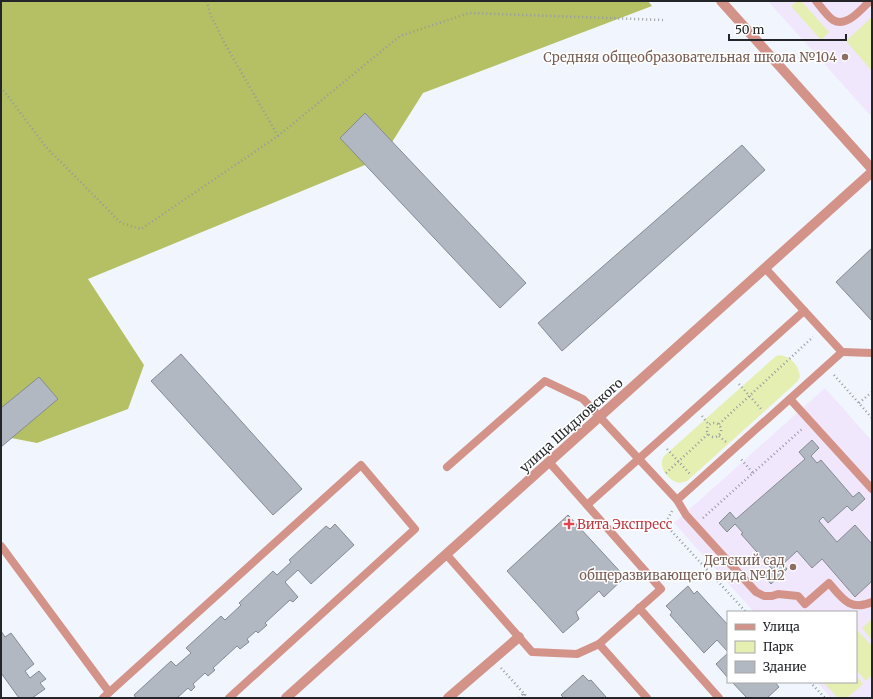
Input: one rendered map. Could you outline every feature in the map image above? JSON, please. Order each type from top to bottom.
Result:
[{"type":"street","points":[[721,1],[872,170]]},
{"type":"street","name":"улица Шидловского","points":[[286,698],[600,417],[872,170]]},
{"type":"street","points":[[448,698],[518,636]]},
{"type":"lane","points":[[816,1],[833,20],[841,22],[848,20],[870,1]]},
{"type":"lane","points":[[765,268],[842,352]]},
{"type":"lane","points":[[587,505],[804,311]]},
{"type":"lane","points":[[677,500],[842,352],[872,353]]},
{"type":"lane","points":[[447,467],[545,381],[583,399],[677,500],[686,515],[756,592],[764,596],[778,594],[798,596],[805,604],[829,583],[849,604],[864,606],[872,602]]},
{"type":"lane","points":[[790,398],[872,489]]},
{"type":"lane","points":[[446,554],[532,652],[577,654],[599,644],[661,589],[549,462]]},
{"type":"lane","points":[[103,698],[361,465],[414,529],[229,698]]},
{"type":"lane","points":[[1,546],[110,692]]},
{"type":"lane","points":[[639,608],[719,698]]},
{"type":"lane","points":[[599,644],[647,698]]},
{"type":"path","points":[[207,1],[210,14],[225,44],[278,136]]},
{"type":"path","points":[[1,87],[46,147],[121,223],[141,229],[278,136],[400,36],[470,13],[663,20]]},
{"type":"path","points":[[719,424],[821,329]]},
{"type":"path","points":[[826,366],[872,418]]},
{"type":"path","points":[[732,375],[769,418]]},
{"type":"path","points":[[859,403],[872,392]]},
{"type":"path","points":[[695,525],[810,421]]},
{"type":"path","points":[[715,422],[719,424],[722,428],[722,432],[715,438],[711,437],[708,434],[708,426],[715,422]]},
{"type":"path","points":[[658,480],[708,434]]},
{"type":"path","points":[[719,436],[753,472]]},
{"type":"path","points":[[659,441],[697,482]]},
{"type":"path","points":[[677,500],[665,524],[745,611]]},
{"type":"path","points":[[493,659],[528,698]]},
{"type":"path","points":[[811,683],[825,698]]},
{"type":"path","points":[[519,698],[524,693]]},
{"type":"path","points":[[524,693],[524,698]]},
{"type":"shaded area","name":"Средняя общеобразовательная школа №104","points":[[768,1],[872,1],[872,113],[870,115]]},
{"type":"shaded area","name":"Детский сад общеразвивающего вида №112","points":[[825,388],[872,441],[872,698],[831,698],[818,683],[857,683],[857,611],[753,611],[674,523]]},
{"type":"green space","points":[[1,1],[648,1],[652,6],[423,93],[382,158],[88,279],[144,365],[128,409],[37,443],[1,436]]},
{"type":"green space","points":[[797,1],[801,1],[829,32],[821,40],[791,6]]},
{"type":"green space","points":[[872,17],[872,71],[846,41]]},
{"type":"green space","points":[[780,355],[791,360],[798,369],[800,377],[797,382],[687,481],[680,483],[671,479],[663,469],[662,460],[664,456],[776,356]]},
{"type":"green space","points":[[872,619],[872,640],[862,628]]},
{"type":"green space","points":[[858,631],[872,646],[872,675],[866,681],[857,671]]},
{"type":"green space","points":[[857,677],[863,684],[847,698],[838,698],[824,683],[857,683]]},
{"type":"building","points":[[365,113],[526,283],[500,308],[340,138]]},
{"type":"building","points":[[742,145],[765,170],[562,351],[538,323]]},
{"type":"building","points":[[872,248],[872,321],[836,282]]},
{"type":"building","points":[[181,354],[302,489],[273,515],[151,381]]},
{"type":"building","points":[[39,377],[58,399],[1,447],[1,408]]},
{"type":"building","points":[[812,440],[819,448],[811,456],[817,463],[821,460],[853,497],[859,492],[865,499],[852,511],[847,506],[828,523],[823,517],[819,521],[837,542],[855,525],[872,544],[872,581],[855,597],[822,559],[812,568],[797,551],[783,564],[787,569],[771,584],[764,576],[772,569],[741,534],[743,533],[735,524],[727,532],[719,523],[730,512],[736,519],[805,459],[799,452]]},
{"type":"building","points":[[568,515],[625,577],[604,597],[599,591],[576,612],[579,619],[563,633],[507,571]]},
{"type":"building","points":[[335,524],[354,545],[311,584],[298,570],[285,582],[298,597],[293,602],[290,600],[265,623],[267,625],[258,633],[256,631],[247,639],[249,642],[240,649],[237,646],[213,668],[215,670],[208,676],[205,673],[193,684],[195,687],[191,691],[188,688],[177,698],[136,698],[134,695],[171,661],[176,666],[191,653],[186,648],[221,616],[225,620],[241,605],[239,603],[273,571],[277,575],[291,562],[289,560],[326,526],[330,529]]},
{"type":"building","points":[[688,586],[694,594],[697,591],[727,624],[727,651],[717,640],[704,653],[670,615],[672,612],[666,606]]},
{"type":"building","points":[[1,631],[5,637],[11,633],[34,664],[25,671],[30,678],[39,671],[46,679],[40,683],[45,689],[32,698],[19,698],[1,673]]},
{"type":"building","points":[[727,654],[727,677],[716,664]]},
{"type":"building","points":[[583,675],[589,681],[591,680],[607,698],[564,698],[561,695]]},
{"type":"building","points":[[733,683],[776,683],[779,687],[767,698],[747,698]]},
{"type":"place","name":"Средняя общеобразовательная школа №104","points":[[845,57]]},
{"type":"place","name":"Вита Экспресс","points":[[569,524]]},
{"type":"place","name":"Детский сад общеразвивающего вида №112","points":[[793,567]]}]
